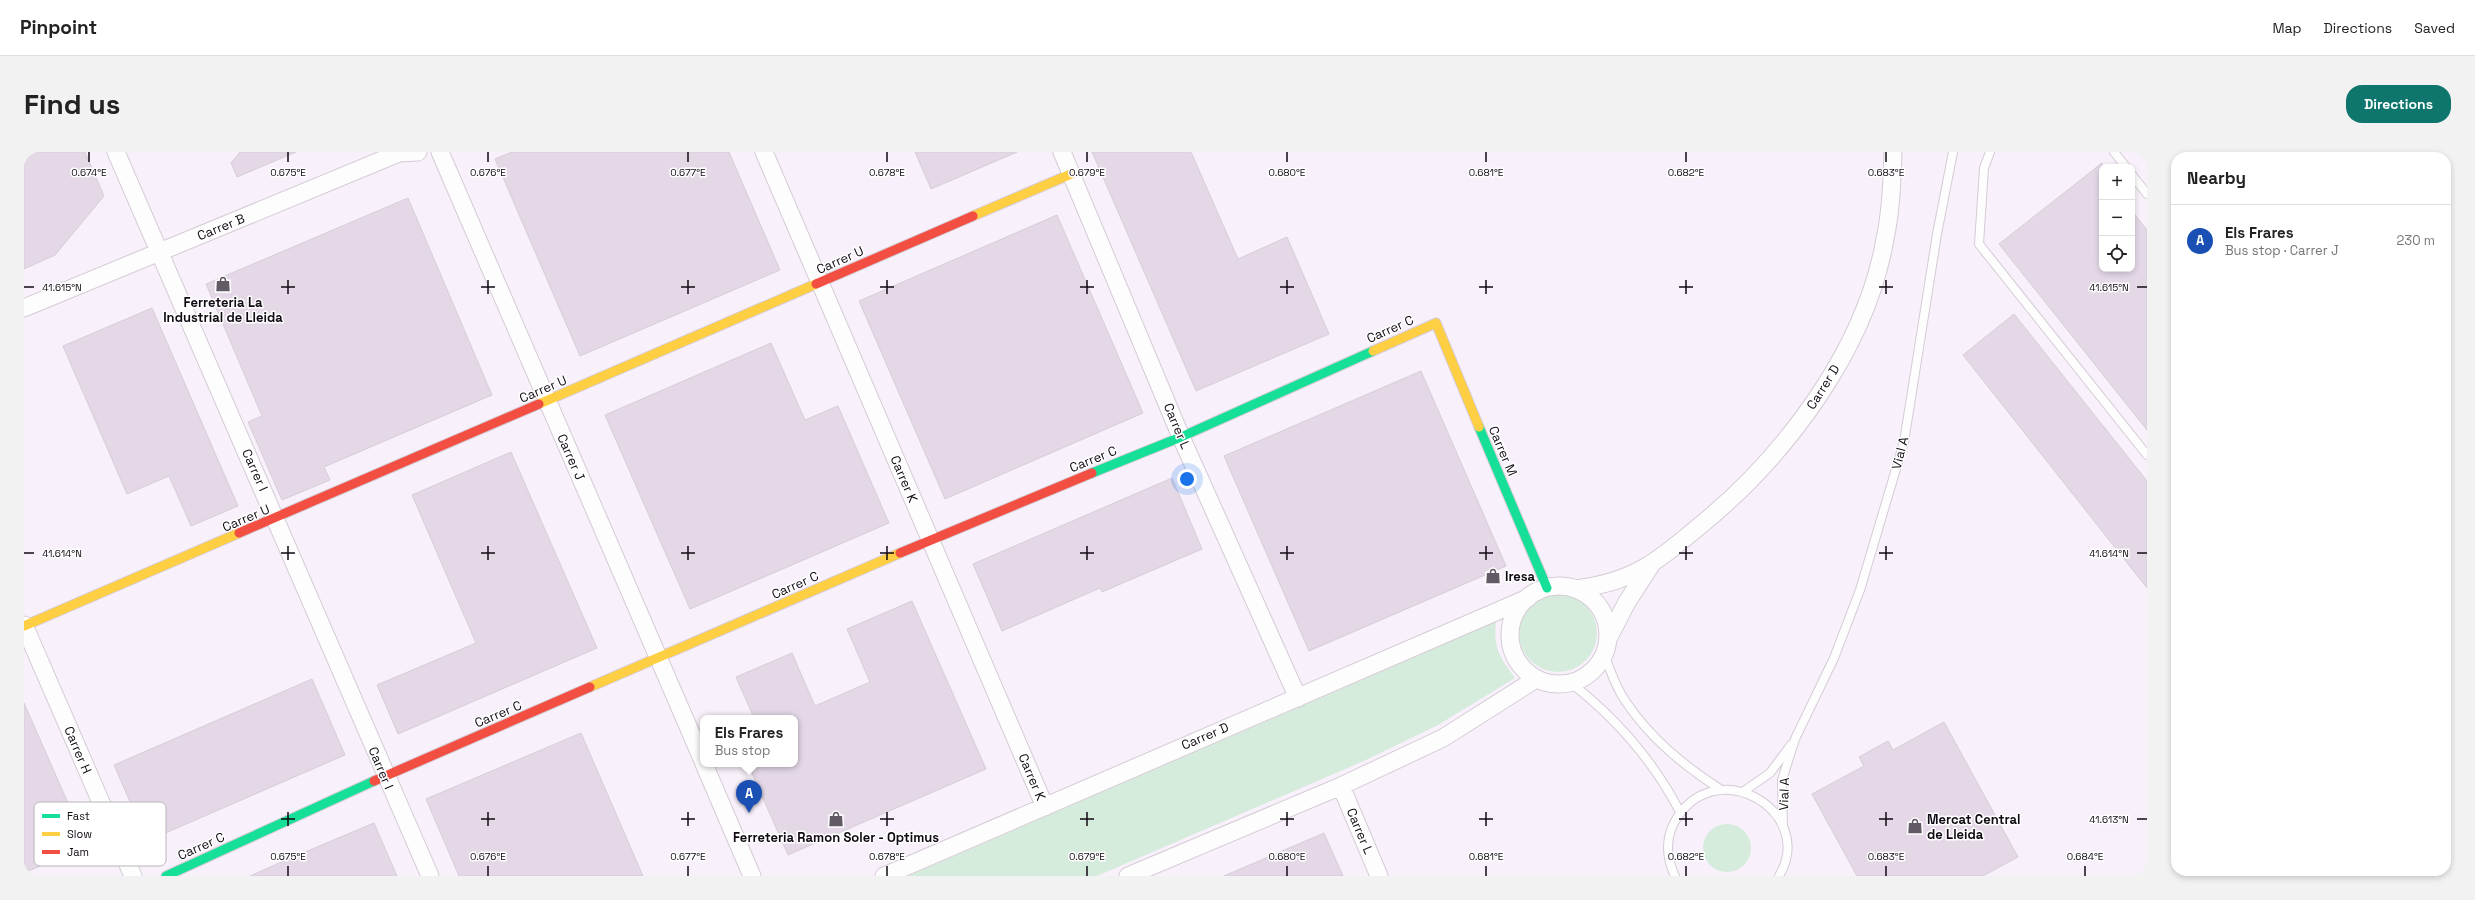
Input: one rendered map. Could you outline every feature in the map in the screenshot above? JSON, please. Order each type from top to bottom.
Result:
[{"type":"street","name":"Carrer I","points":[[116,152],[276,519],[385,776],[430,876]]},
{"type":"street","name":"Carrer B","points":[[24,308],[400,153],[418,152]]},
{"type":"street","name":"Carrer J","points":[[440,152],[700,754]]},
{"type":"street","name":"Carrer K","points":[[764,152],[1044,807]]},
{"type":"street","name":"Carrer L","points":[[1062,152],[1181,437],[1298,698]]},
{"type":"street","name":"Carrer D","points":[[1606,646],[1627,602],[1652,566],[1723,507],[1785,444],[1819,394],[1848,346],[1871,290],[1885,241],[1892,191],[1893,152]]},
{"type":"street","name":"Carrer U","points":[[24,626],[276,519],[1071,174]]},
{"type":"street","name":"Carrer C","points":[[166,876],[385,776],[660,659],[930,540],[1181,437],[1436,323]]},
{"type":"street","name":"Carrer M","points":[[1436,323],[1547,588]]},
{"type":"street","name":"Carrer D","points":[[1575,589],[1613,582],[1652,566]]},
{"type":"street","points":[[1556,586],[1575,589],[1589,597],[1600,609],[1607,623],[1606,646],[1596,667],[1585,677],[1571,683],[1547,683],[1536,679],[1514,656],[1510,640],[1511,624],[1517,610],[1528,598],[1547,588],[1556,586]]},
{"type":"street","name":"Carrer D","points":[[884,876],[1203,736],[1298,698],[1528,598]]},
{"type":"street","name":"Carrer H","points":[[24,626],[100,802]]},
{"type":"street","points":[[1128,876],[1341,786],[1443,738],[1536,679]]},
{"type":"street","points":[[705,767],[752,876]]},
{"type":"street","name":"Carrer L","points":[[1341,786],[1379,876]]},
{"type":"street","name":"Carrer H","points":[[128,866],[132,876]]},
{"type":"lane","name":"Vial A","points":[[1783,874],[1786,856],[1783,827],[1782,780],[1795,739],[1834,658],[1860,590],[1904,442],[1937,234],[1953,152]]},
{"type":"lane","points":[[1990,152],[1984,168],[1978,244],[2147,455]]},
{"type":"lane","points":[[2114,152],[2124,164]]},
{"type":"lane","points":[[2135,179],[2147,194]]},
{"type":"lane","points":[[1606,646],[1620,693],[1651,735],[1695,773],[1720,789]]},
{"type":"lane","points":[[1571,683],[1604,709],[1638,745],[1668,790],[1680,812]]},
{"type":"lane","name":"Vial A","points":[[1744,791],[1770,773],[1795,739]]},
{"type":"lane","points":[[1675,876],[1670,866],[1668,848],[1671,829],[1680,812],[1691,801],[1705,793],[1720,789],[1744,791],[1760,799],[1774,811],[1783,827]]},
{"type":"green space","points":[[1558,594],[1573,597],[1580,601],[1590,611],[1594,618],[1597,633],[1594,648],[1590,655],[1580,665],[1573,669],[1558,672],[1543,669],[1536,665],[1526,655],[1522,648],[1519,633],[1522,618],[1526,611],[1536,601],[1543,597]]},
{"type":"green space","points":[[1496,622],[1495,631],[1499,652],[1515,678],[1438,725],[1366,760],[1097,876],[908,876]]},
{"type":"green space","points":[[1727,824],[1736,826],[1744,831],[1749,839],[1751,848],[1749,857],[1744,865],[1736,870],[1727,872],[1718,870],[1710,865],[1705,857],[1703,848],[1705,839],[1710,831],[1718,826]]},
{"type":"building","points":[[24,152],[85,152],[104,196],[55,255],[24,269]]},
{"type":"building","points":[[240,152],[296,152],[237,177],[231,163]]},
{"type":"building","points":[[512,152],[729,152],[780,270],[580,356],[495,159]]},
{"type":"building","points":[[915,152],[1017,152],[931,189]]},
{"type":"building","points":[[1092,152],[1191,152],[1238,259],[1287,237],[1329,334],[1196,391]]},
{"type":"building","points":[[2099,165],[2099,272],[2135,272],[2135,215],[2147,230],[2147,430],[1999,244]]},
{"type":"building","points":[[408,198],[492,395],[324,467],[330,480],[282,500],[248,422],[262,416],[206,284]]},
{"type":"building","points":[[1057,215],[1143,413],[945,499],[859,301]]},
{"type":"building","points":[[152,308],[238,506],[191,526],[169,476],[127,494],[63,346]]},
{"type":"building","points":[[2014,314],[2147,481],[2147,588],[1963,355]]},
{"type":"building","points":[[771,343],[805,420],[838,406],[889,523],[690,609],[605,415]]},
{"type":"building","points":[[1421,371],[1506,566],[1309,651],[1224,456]]},
{"type":"building","points":[[511,452],[597,648],[398,734],[377,685],[476,643],[412,495]]},
{"type":"building","points":[[1172,478],[1202,549],[1102,592],[1100,588],[1002,631],[973,564]]},
{"type":"building","points":[[912,601],[986,769],[788,855],[749,767],[798,767],[798,715],[753,715],[736,677],[792,653],[815,706],[870,682],[847,629]]},
{"type":"building","points":[[312,679],[345,755],[166,833],[166,802],[130,802],[114,765]]},
{"type":"building","points":[[24,703],[68,802],[34,802],[34,866],[40,866],[24,873]]},
{"type":"building","name":"Mercat Central de Lleida","points":[[1944,722],[2018,857],[1983,876],[1857,876],[1812,794],[1864,766],[1859,757],[1888,741],[1893,750]]},
{"type":"building","points":[[581,733],[643,876],[459,876],[426,799]]},
{"type":"building","points":[[374,823],[397,876],[250,876],[286,860]]},
{"type":"building","points":[[1324,833],[1343,876],[1224,876]]},
{"type":"traffic: fast","points":[[1092,473],[1181,437],[1373,351]]},
{"type":"traffic: fast","points":[[1479,427],[1547,588]]},
{"type":"traffic: fast","points":[[166,876],[374,781]]},
{"type":"traffic: slow","points":[[973,216],[1071,174]]},
{"type":"traffic: slow","points":[[539,404],[816,284]]},
{"type":"traffic: slow","points":[[1373,351],[1436,323],[1479,427]]},
{"type":"traffic: slow","points":[[24,626],[239,533]]},
{"type":"traffic: slow","points":[[590,687],[900,553]]},
{"type":"traffic: jam","points":[[816,284],[973,216]]},
{"type":"traffic: jam","points":[[239,533],[539,404]]},
{"type":"traffic: jam","points":[[900,553],[1092,473]]},
{"type":"traffic: jam","points":[[374,781],[590,687]]},
{"type":"place","name":"Ferreteria La Industrial de Lleida","points":[[223,284]]},
{"type":"place","name":"Iresa","points":[[1493,576]]},
{"type":"place","name":"Els Frares","points":[[749,813]]},
{"type":"place","name":"Ferreteria Ramon Soler - Optimus","points":[[836,819]]},
{"type":"place","name":"Mercat Central de Lleida","points":[[1915,826]]}]
